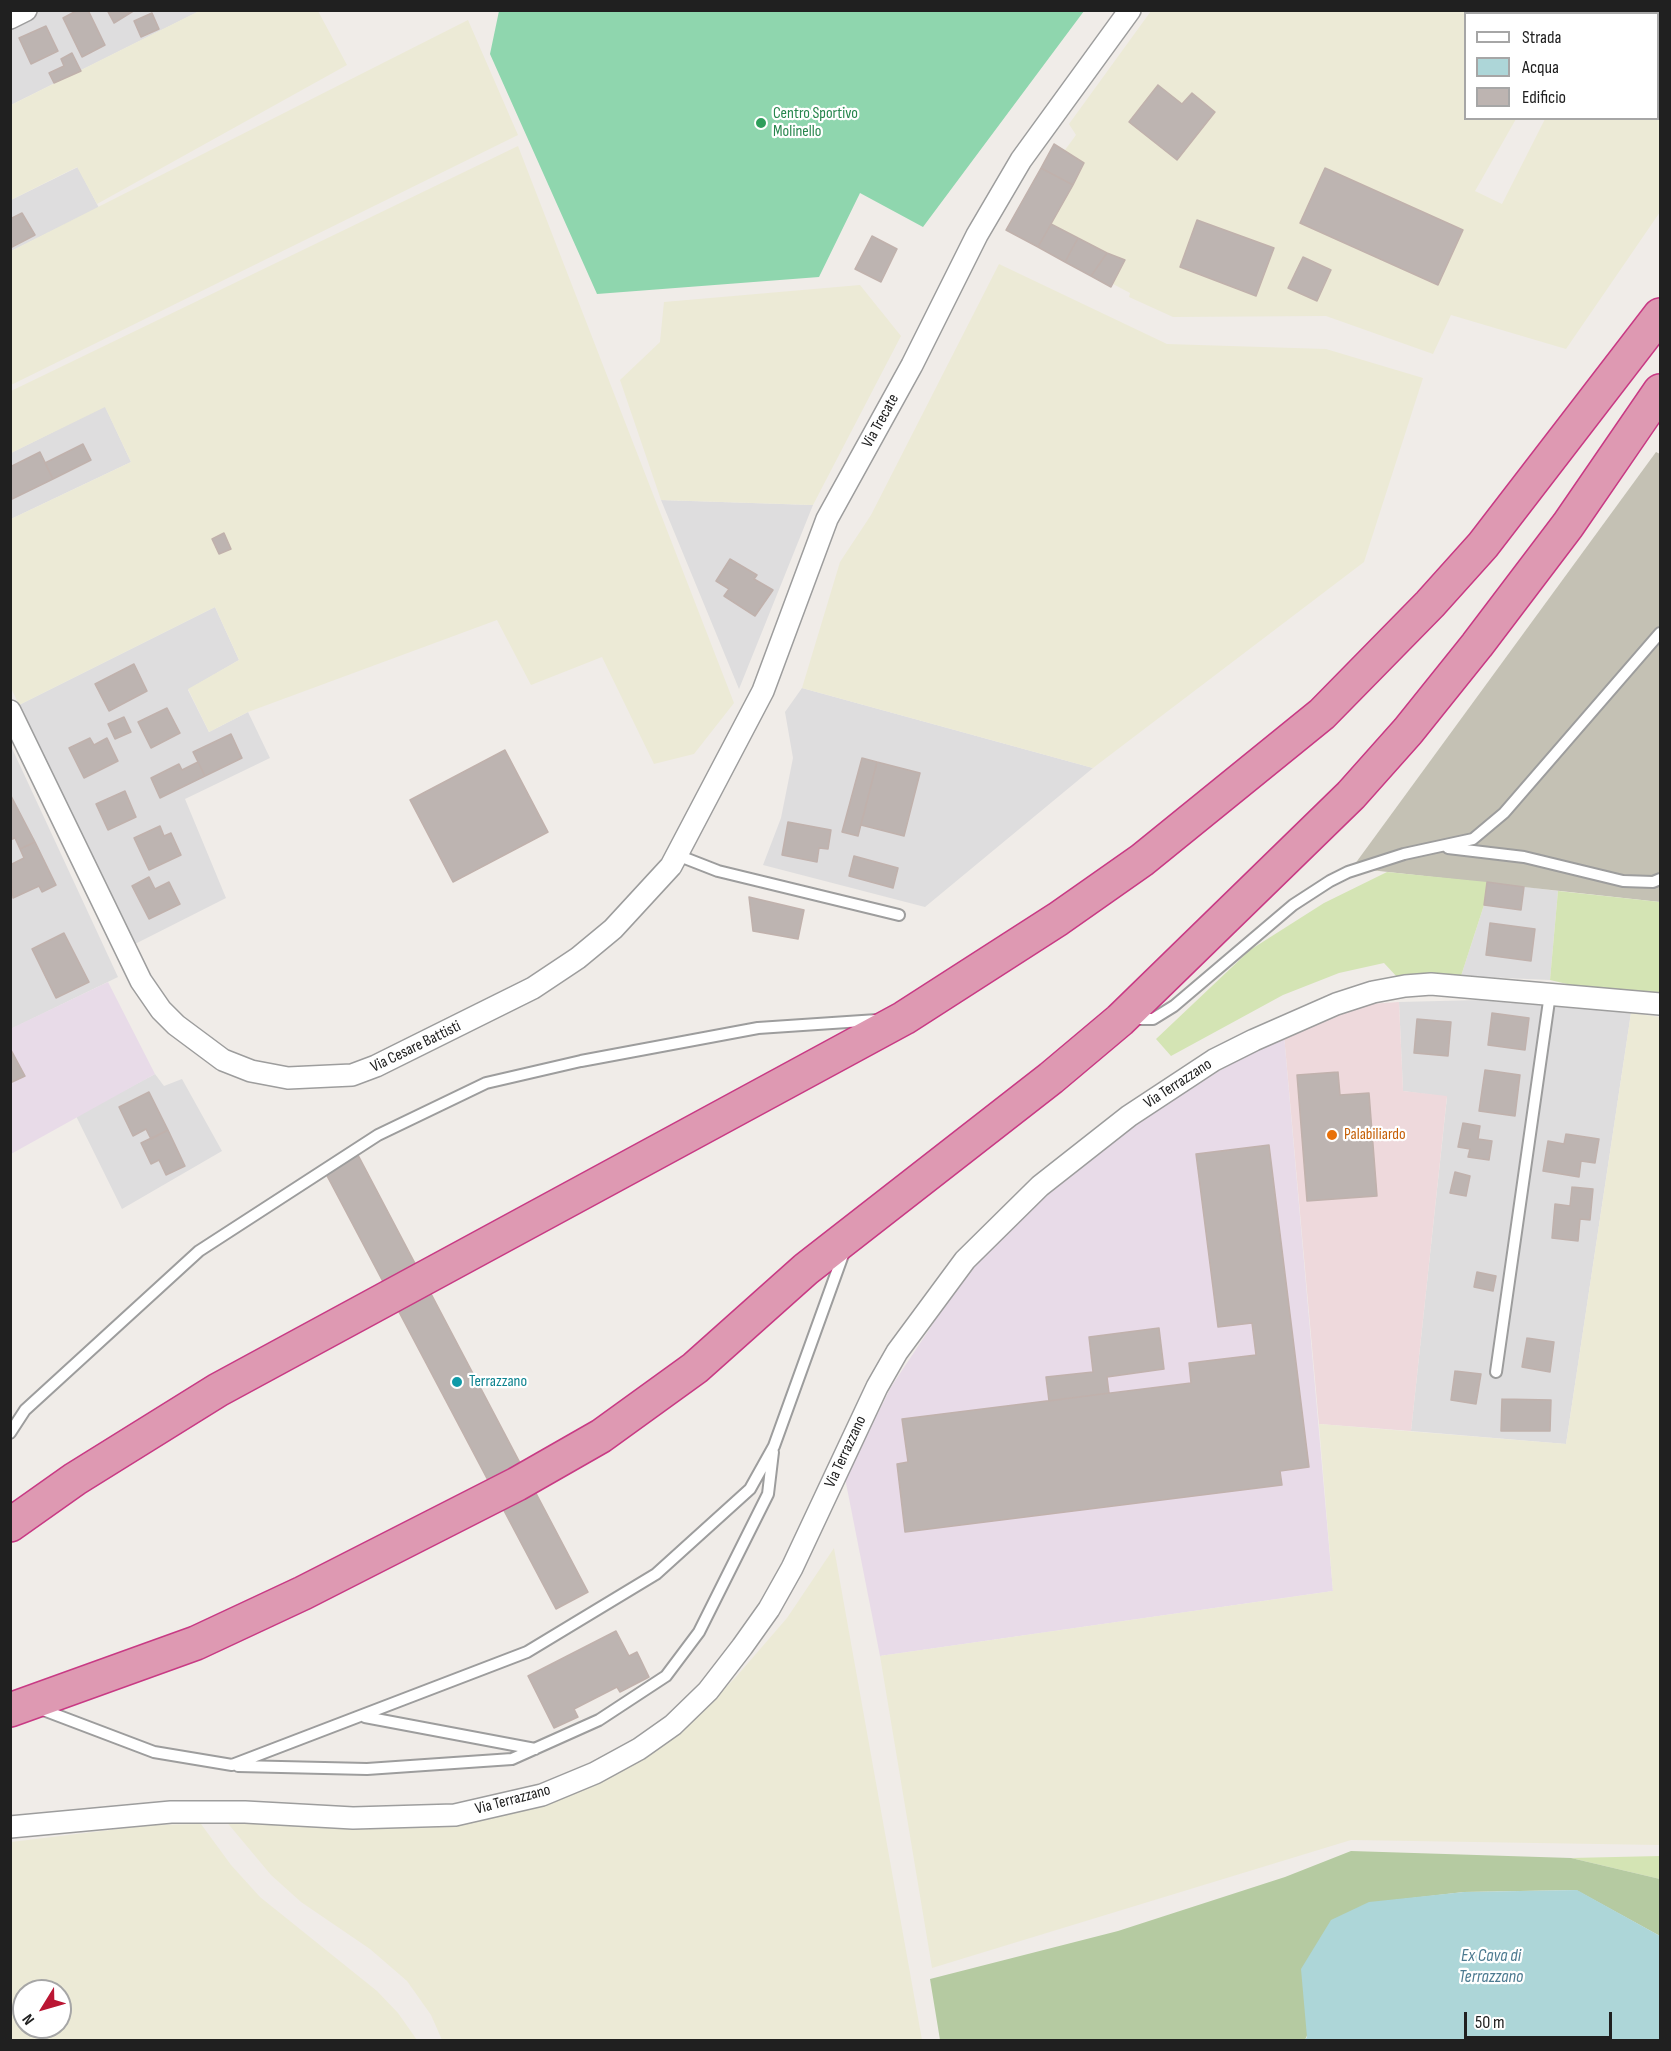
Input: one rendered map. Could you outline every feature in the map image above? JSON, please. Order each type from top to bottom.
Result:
[{"type":"highway","points":[[10,1525],[75,1479],[218,1390],[409,1284],[904,1018],[1058,919],[1142,860],[1322,714],[1430,604],[1483,545],[1660,315]]},
{"type":"highway","points":[[20,1707],[196,1643],[303,1593],[517,1484],[601,1436],[643,1408],[695,1368],[806,1269],[1052,1078],[1120,1020],[1325,820],[1408,731],[1568,525],[1660,391]]},
{"type":"street","points":[[10,18],[26,10]]},
{"type":"street","name":"Via Trecate","points":[[677,855],[764,691],[827,519],[912,365],[976,235],[1021,160],[1130,10]]},
{"type":"street","name":"Via Cesare Battisti","points":[[10,711],[151,998],[192,1039],[238,1067],[264,1075],[320,1078],[365,1071],[533,988],[578,958],[613,929],[662,877],[677,855]]},
{"type":"street","name":"Via Terrazzano","points":[[10,1827],[171,1812],[245,1812],[353,1818],[455,1815],[542,1795],[595,1773],[639,1749],[673,1725],[708,1691],[742,1647],[769,1609],[792,1568],[877,1387],[897,1352],[965,1260],[1040,1186],[1129,1116],[1214,1060],[1336,1004],[1373,992],[1431,984],[1660,1004]]},
{"type":"lane","points":[[1120,1020],[1153,1018],[1174,1006],[1214,976],[1293,906],[1330,881],[1388,859],[1473,839],[1504,813],[1660,633]]},
{"type":"lane","points":[[1442,847],[1524,857],[1623,881],[1653,882],[1660,879]]},
{"type":"lane","points":[[677,855],[718,871],[898,915]]},
{"type":"lane","points":[[1496,1372],[1550,994]]},
{"type":"lane","points":[[10,1433],[25,1410],[199,1251],[378,1135],[486,1083],[581,1061],[758,1028],[904,1018]]},
{"type":"lane","points":[[232,1765],[365,1717],[527,1653],[656,1574],[750,1489],[774,1446],[850,1234]]},
{"type":"lane","points":[[20,1707],[154,1752],[232,1765],[367,1769],[512,1759],[598,1720],[666,1676],[699,1632],[768,1494],[774,1446]]},
{"type":"lane","points":[[365,1717],[535,1749]]},
{"type":"shaded area","points":[[11,11],[200,11],[11,105]]},
{"type":"shaded area","points":[[199,11],[318,11],[347,65],[97,204],[77,167],[11,200],[11,105]]},
{"type":"shaded area","points":[[1151,11],[1579,11],[1464,12],[1464,120],[1515,120],[1475,191],[1502,204],[1544,120],[1659,120],[1659,84],[1660,212],[1566,349],[1451,315],[1433,354],[1326,316],[1173,317],[1129,297],[1130,293],[1113,284],[1111,287],[1006,230],[1054,144],[1065,150],[1076,135],[1069,124]]},
{"type":"shaded area","points":[[468,20],[518,135],[11,385],[11,251]]},
{"type":"shaded area","points":[[518,146],[734,703],[694,754],[654,764],[602,657],[531,685],[497,620],[248,712],[209,732],[188,689],[239,660],[215,607],[19,705],[11,688],[11,519],[131,462],[105,407],[11,453],[11,391]]},
{"type":"shaded area","points":[[78,167],[99,208],[11,251],[11,200]]},
{"type":"shaded area","points":[[999,264],[1167,344],[1326,349],[1423,378],[1364,562],[1093,768],[802,688],[840,562],[871,515]]},
{"type":"shaded area","points":[[860,285],[901,336],[813,505],[661,500],[620,380],[660,342],[664,302]]},
{"type":"shaded area","points":[[105,406],[131,462],[11,519],[11,453]]},
{"type":"shaded area","points":[[1656,452],[1660,454],[1660,902],[1352,868]]},
{"type":"shaded area","points":[[661,500],[813,505],[739,689]]},
{"type":"shaded area","points":[[215,607],[239,660],[188,690],[209,732],[248,712],[270,758],[185,799],[226,898],[133,945],[19,705]]},
{"type":"shaded area","points":[[802,688],[1093,768],[925,907],[763,865],[781,818],[793,758],[785,712]]},
{"type":"shaded area","points":[[10,744],[118,977],[11,1029],[10,1029]]},
{"type":"shaded area","points":[[1487,882],[1558,891],[1550,980],[1461,976],[1484,905]]},
{"type":"shaded area","points":[[108,982],[155,1074],[11,1154],[10,1029]]},
{"type":"shaded area","points":[[1480,1000],[1631,1013],[1566,1444],[1411,1431],[1447,1097],[1403,1091],[1399,1002]]},
{"type":"shaded area","points":[[1399,1002],[1403,1091],[1447,1096],[1411,1431],[1319,1424],[1284,1035],[1323,1018],[1369,1004]]},
{"type":"shaded area","points":[[1631,1013],[1660,1017],[1660,1845],[1351,1840],[932,1968],[880,1656],[1333,1591],[1319,1424],[1566,1444]]},
{"type":"shaded area","points":[[1284,1035],[1333,1591],[880,1656],[845,1478],[891,1387],[950,1298],[996,1239],[1090,1159],[1154,1112],[1219,1071]]},
{"type":"shaded area","points":[[155,1074],[164,1086],[182,1079],[222,1151],[122,1209],[76,1116]]},
{"type":"shaded area","points":[[834,1548],[922,2040],[442,2040],[431,2015],[407,1981],[370,1949],[301,1902],[271,1875],[225,1820],[417,1828],[483,1819],[545,1805],[601,1782],[641,1760],[693,1720],[735,1678],[787,1618]]},
{"type":"shaded area","points":[[201,1824],[231,1865],[260,1897],[377,1991],[398,2013],[417,2040],[11,2040],[11,1842],[151,1825]]},
{"type":"green space","name":"Centro Sportivo Molinello","points":[[499,10],[1084,11],[923,227],[860,193],[819,277],[597,294],[490,54]]},
{"type":"green space","points":[[1387,872],[1487,882],[1484,905],[1461,976],[1398,978],[1384,963],[1339,973],[1283,995],[1171,1056],[1156,1039],[1250,950],[1324,903]]},
{"type":"green space","points":[[1558,891],[1660,902],[1660,993],[1601,992],[1550,980]]},
{"type":"green space","points":[[1351,1851],[1571,1858],[1660,1879],[1660,1936],[1576,1890],[1464,1892],[1369,1903],[1305,2040],[940,2040],[930,1979],[1118,1931],[1285,1877]]},
{"type":"green space","points":[[1660,1856],[1660,1879],[1571,1858]]},
{"type":"water","name":"Ex Cava di Terrazzano","points":[[1577,1890],[1660,1936],[1660,2040],[1305,2040],[1307,2037],[1301,1969],[1331,1920],[1369,1902],[1464,1892]]},
{"type":"building","points":[[78,10],[88,10],[105,45],[82,57],[63,18]]},
{"type":"building","points":[[107,10],[135,10],[114,23]]},
{"type":"building","points":[[152,13],[159,29],[141,37],[134,21]]},
{"type":"building","points":[[46,26],[58,51],[31,64],[19,38]]},
{"type":"building","points":[[72,53],[81,71],[54,83],[49,73],[64,66],[61,59]]},
{"type":"building","points":[[1158,85],[1182,104],[1192,93],[1215,112],[1177,160],[1129,122]]},
{"type":"building","points":[[1054,144],[1084,163],[1073,185],[1041,168]]},
{"type":"building","points":[[1041,168],[1073,185],[1038,247],[1006,230]]},
{"type":"building","points":[[1325,168],[1463,230],[1438,285],[1300,223]]},
{"type":"building","points":[[22,213],[35,235],[10,248],[10,219]]},
{"type":"building","points":[[1197,220],[1274,248],[1256,296],[1180,267]]},
{"type":"building","points":[[1051,224],[1078,238],[1065,262],[1038,247]]},
{"type":"building","points":[[872,236],[897,249],[881,282],[855,269]]},
{"type":"building","points":[[1078,238],[1107,253],[1091,276],[1065,262]]},
{"type":"building","points":[[1107,253],[1125,260],[1111,287],[1091,276]]},
{"type":"building","points":[[1303,257],[1331,270],[1317,301],[1288,288]]},
{"type":"building","points":[[83,444],[91,460],[53,479],[45,463]]},
{"type":"building","points":[[40,452],[53,479],[10,500],[10,467]]},
{"type":"building","points":[[224,533],[231,549],[219,554],[212,539]]},
{"type":"building","points":[[730,559],[757,575],[754,579],[773,590],[755,616],[724,596],[729,589],[716,581]]},
{"type":"building","points":[[134,664],[147,691],[109,711],[95,684]]},
{"type":"building","points":[[167,708],[180,733],[151,748],[138,722]]},
{"type":"building","points":[[124,717],[131,732],[115,739],[108,724]]},
{"type":"building","points":[[231,734],[242,758],[205,776],[193,752]]},
{"type":"building","points":[[90,738],[94,745],[107,738],[118,761],[84,778],[69,748]]},
{"type":"building","points":[[505,750],[548,832],[453,882],[410,800]]},
{"type":"building","points":[[862,758],[877,762],[858,836],[842,832]]},
{"type":"building","points":[[198,762],[205,776],[160,798],[151,778],[179,764],[182,770]]},
{"type":"building","points":[[877,762],[920,773],[904,836],[861,825]]},
{"type":"building","points":[[125,791],[136,817],[108,830],[96,804]]},
{"type":"building","points":[[10,794],[35,842],[20,849],[15,838],[10,840]]},
{"type":"building","points":[[788,822],[831,830],[828,849],[819,848],[817,862],[782,855]]},
{"type":"building","points":[[160,826],[164,836],[171,833],[181,855],[149,870],[134,838]]},
{"type":"building","points":[[35,842],[56,885],[42,892],[39,886],[13,898],[10,865],[24,858],[20,849]]},
{"type":"building","points":[[854,856],[898,868],[893,888],[849,876]]},
{"type":"building","points":[[149,877],[155,889],[169,882],[180,904],[149,919],[132,886]]},
{"type":"building","points":[[1487,882],[1524,887],[1521,910],[1484,905]]},
{"type":"building","points":[[749,897],[804,910],[798,939],[753,931]]},
{"type":"building","points":[[1490,923],[1535,929],[1531,961],[1486,955]]},
{"type":"building","points":[[64,933],[89,982],[56,998],[32,949]]},
{"type":"building","points":[[1492,1013],[1529,1018],[1525,1050],[1488,1045]]},
{"type":"building","points":[[1417,1019],[1451,1022],[1448,1056],[1414,1053]]},
{"type":"building","points":[[10,1048],[25,1076],[10,1083]]},
{"type":"building","points":[[1485,1070],[1520,1075],[1515,1116],[1479,1111]]},
{"type":"building","points":[[1338,1072],[1340,1095],[1369,1093],[1377,1196],[1307,1201],[1297,1075]]},
{"type":"building","points":[[149,1092],[168,1130],[151,1139],[146,1129],[133,1136],[119,1107]]},
{"type":"building","points":[[1463,1123],[1480,1126],[1478,1139],[1492,1141],[1489,1160],[1468,1157],[1470,1149],[1458,1147]]},
{"type":"building","points":[[168,1130],[185,1166],[166,1175],[159,1160],[151,1164],[141,1143]]},
{"type":"building","points":[[1566,1134],[1599,1139],[1595,1163],[1581,1161],[1579,1177],[1543,1171],[1548,1141],[1564,1144]]},
{"type":"building","points":[[1269,1145],[1309,1467],[1280,1471],[1282,1485],[905,1532],[897,1464],[908,1462],[902,1419],[1191,1383],[1189,1363],[1256,1355],[1252,1323],[1218,1327],[1196,1154]]},
{"type":"building","name":"Terrazzano","points":[[358,1155],[588,1592],[556,1609],[325,1172]]},
{"type":"building","points":[[1455,1172],[1470,1176],[1466,1196],[1450,1193]]},
{"type":"building","points":[[1572,1187],[1593,1189],[1590,1220],[1580,1219],[1578,1241],[1552,1238],[1555,1204],[1570,1206]]},
{"type":"building","points":[[1477,1272],[1496,1276],[1493,1291],[1474,1287]]},
{"type":"building","points":[[1159,1328],[1164,1369],[1107,1377],[1109,1393],[1049,1401],[1046,1377],[1093,1372],[1089,1337]]},
{"type":"building","points":[[1527,1338],[1554,1342],[1550,1372],[1522,1367]]},
{"type":"building","points":[[1455,1371],[1481,1374],[1476,1404],[1451,1400]]},
{"type":"building","points":[[1502,1399],[1551,1400],[1550,1431],[1501,1431]]},
{"type":"building","points":[[616,1631],[629,1656],[637,1652],[649,1677],[620,1692],[617,1687],[574,1709],[578,1717],[554,1728],[528,1676]]},
{"type":"place","name":"Centro Sportivo Molinello","points":[[761,123]]},
{"type":"place","name":"Palabiliardo","points":[[1332,1135]]},
{"type":"place","name":"Terrazzano","points":[[457,1382]]}]
